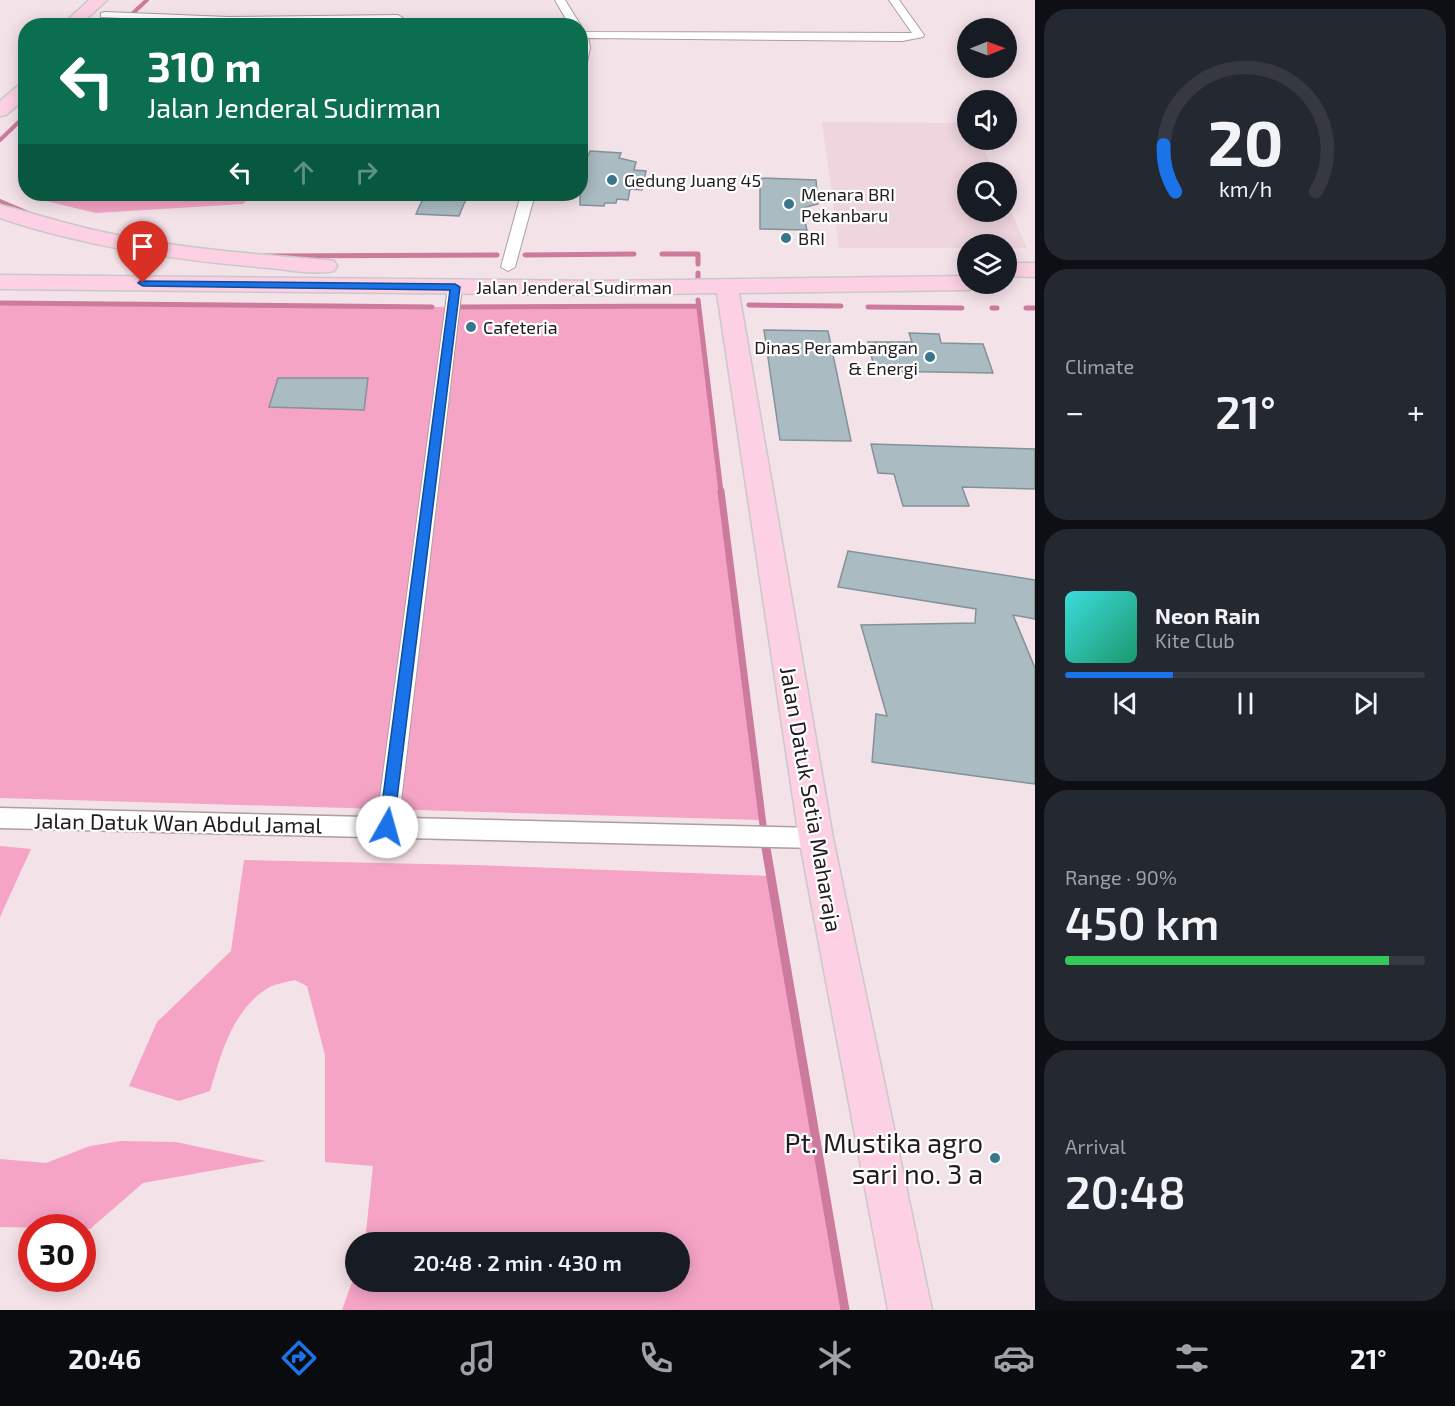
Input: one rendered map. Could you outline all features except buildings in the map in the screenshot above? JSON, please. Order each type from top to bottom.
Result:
[{"type":"main road","points":[[100,14],[122,0]]},
{"type":"main road","points":[[0,111],[18,80]]},
{"type":"main road","points":[[0,211],[78,233],[152,249],[208,257],[326,266]]},
{"type":"main road","name":"Jalan Jenderal Sudirman","points":[[0,263],[957,269]]},
{"type":"main road","points":[[1017,270],[1035,270]]},
{"type":"main road","name":"Jalan Jenderal Sudirman","points":[[0,282],[455,287],[957,283]]},
{"type":"main road","points":[[1017,283],[1035,284]]},
{"type":"main road","name":"Jalan Datuk Setia Maharaja","points":[[728,286],[816,838],[910,1310]]},
{"type":"street","points":[[560,0],[572,18]]},
{"type":"street","points":[[588,31],[902,38],[919,35],[894,0]]},
{"type":"street","points":[[100,14],[185,18]]},
{"type":"street","points":[[508,267],[526,201]]},
{"type":"street","points":[[387,827],[455,287]]},
{"type":"street","name":"Jalan Datuk Wan Abdul Jamal","points":[[0,818],[816,838]]},
{"type":"shaded area","points":[[822,122],[957,123],[957,150],[984,150],[990,162],[957,162],[957,222],[1016,222],[1027,248],[1017,248],[1017,234],[957,234],[957,248],[839,248]]},
{"type":"shaded area","points":[[46,201],[246,201],[243,204],[96,213]]},
{"type":"shaded area","points":[[0,303],[425,307],[699,306],[761,820],[0,798]]},
{"type":"shaded area","points":[[0,846],[31,849],[0,917]]},
{"type":"shaded area","points":[[244,860],[473,865],[770,876],[845,1310],[342,1310],[348,1292],[690,1292],[690,1232],[366,1232],[373,1166],[325,1162],[325,1055],[307,986],[295,980],[268,988],[245,1008],[224,1048],[210,1091],[179,1101],[129,1086],[157,1022],[231,951]]},
{"type":"shaded area","points":[[121,1141],[176,1142],[266,1161],[143,1183],[96,1224],[96,1214],[18,1214],[18,1227],[0,1227],[0,1159],[46,1163],[90,1146]]},
{"type":"waterway","points":[[133,13],[147,0]]},
{"type":"waterway","points":[[0,140],[18,123]]},
{"type":"waterway","points":[[0,201],[31,214]]},
{"type":"waterway","points":[[525,255],[634,254]]},
{"type":"waterway","points":[[662,254],[698,254],[698,264]]},
{"type":"waterway","points":[[265,256],[497,255]]},
{"type":"waterway","points":[[698,273],[698,284]]},
{"type":"waterway","points":[[698,300],[699,306]]},
{"type":"waterway","points":[[0,303],[432,307]]},
{"type":"waterway","points":[[749,305],[841,306]]},
{"type":"waterway","points":[[461,307],[699,306]]},
{"type":"waterway","points":[[699,306],[721,492]]},
{"type":"waterway","points":[[868,307],[962,308]]},
{"type":"waterway","points":[[992,308],[997,308]]},
{"type":"waterway","points":[[1026,308],[1035,308]]},
{"type":"waterway","points":[[721,491],[766,849]]},
{"type":"waterway","points":[[766,848],[845,1310]]},
{"type":"place","name":"Gedung Juang 45","points":[[612,180]]},
{"type":"place","name":"Menara BRI Pekanbaru","points":[[789,204]]},
{"type":"place","name":"BRI","points":[[786,238]]},
{"type":"place","name":"Cafeteria","points":[[471,327]]},
{"type":"place","name":"Dinas Perambangan & Energi","points":[[930,357]]},
{"type":"place","name":"Pt. Mustika agro sari no. 3 a","points":[[995,1158]]},
{"type":"route","points":[[143,283],[455,287],[387,827]]}]
